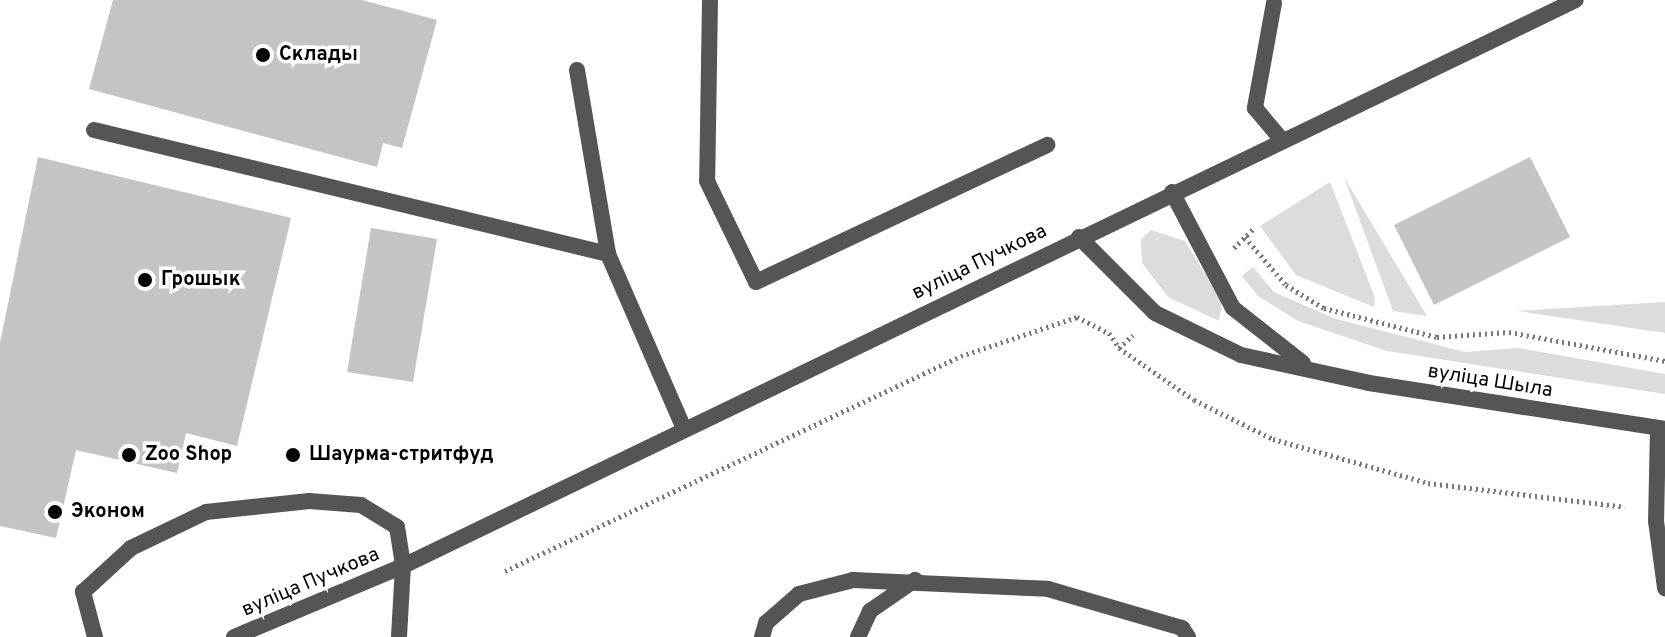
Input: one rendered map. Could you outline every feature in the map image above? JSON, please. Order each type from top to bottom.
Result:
[{"type":"street","points":[[710,0],[707,181],[756,282],[1047,145]]},
{"type":"street","name":"вуліца Пучкова","points":[[234,637],[403,566],[1281,139],[1576,0]]},
{"type":"street","points":[[1274,3],[1255,108],[1281,139]]},
{"type":"street","points":[[577,70],[608,254],[684,429]]},
{"type":"street","points":[[94,130],[608,254]]},
{"type":"street","name":"вуліца Шыла","points":[[1172,192],[1233,308],[1311,368]]},
{"type":"street","name":"вуліца Шыла","points":[[1079,237],[1155,313],[1241,355],[1369,383],[1662,429]]},
{"type":"street","points":[[1662,429],[1656,510],[1665,588]]},
{"type":"street","points":[[95,637],[83,592],[131,548],[206,512],[309,501],[361,505],[397,527],[403,566]]},
{"type":"street","name":"вуліца Пучкова","points":[[399,637],[403,566]]},
{"type":"street","points":[[762,637],[766,623],[799,594],[853,580],[915,580],[1048,589],[1182,628],[1188,637]]},
{"type":"street","points":[[858,637],[870,611],[915,580]]},
{"type":"path","points":[[1253,229],[1245,237],[1286,285],[1324,308],[1437,337],[1509,332],[1665,361]]},
{"type":"path","points":[[505,571],[961,356],[1077,317],[1109,333],[1119,348],[1194,400],[1329,458],[1428,483],[1656,510]]},
{"type":"shaded area","points":[[1344,177],[1427,316],[1393,311]]},
{"type":"shaded area","points":[[1330,182],[1375,298],[1374,307],[1296,275],[1260,226]]},
{"type":"shaded area","points":[[1151,230],[1185,241],[1222,302],[1219,321],[1168,297],[1142,263],[1141,239]]},
{"type":"shaded area","points":[[1253,267],[1274,292],[1336,319],[1465,352],[1518,348],[1665,374],[1665,394],[1387,351],[1298,321],[1258,296],[1242,276]]},
{"type":"shaded area","points":[[1665,302],[1665,333],[1517,311]]},
{"type":"building","name":"Склады","points":[[113,0],[362,0],[437,20],[402,148],[383,143],[377,167],[89,89]]},
{"type":"building","name":"Грошык","points":[[38,157],[291,218],[237,446],[186,433],[177,473],[76,450],[56,538],[0,526],[0,343]]},
{"type":"building","points":[[1530,157],[1570,237],[1434,305],[1394,225]]},
{"type":"building","points":[[371,228],[437,239],[413,382],[347,372]]},
{"type":"place","name":"Склады","points":[[263,55]]},
{"type":"place","name":"Грошык","points":[[145,280]]},
{"type":"place","name":"Zoo Shop","points":[[129,455]]},
{"type":"place","name":"Шаурма-стритфуд","points":[[293,455]]},
{"type":"place","name":"Эконом","points":[[55,512]]}]
